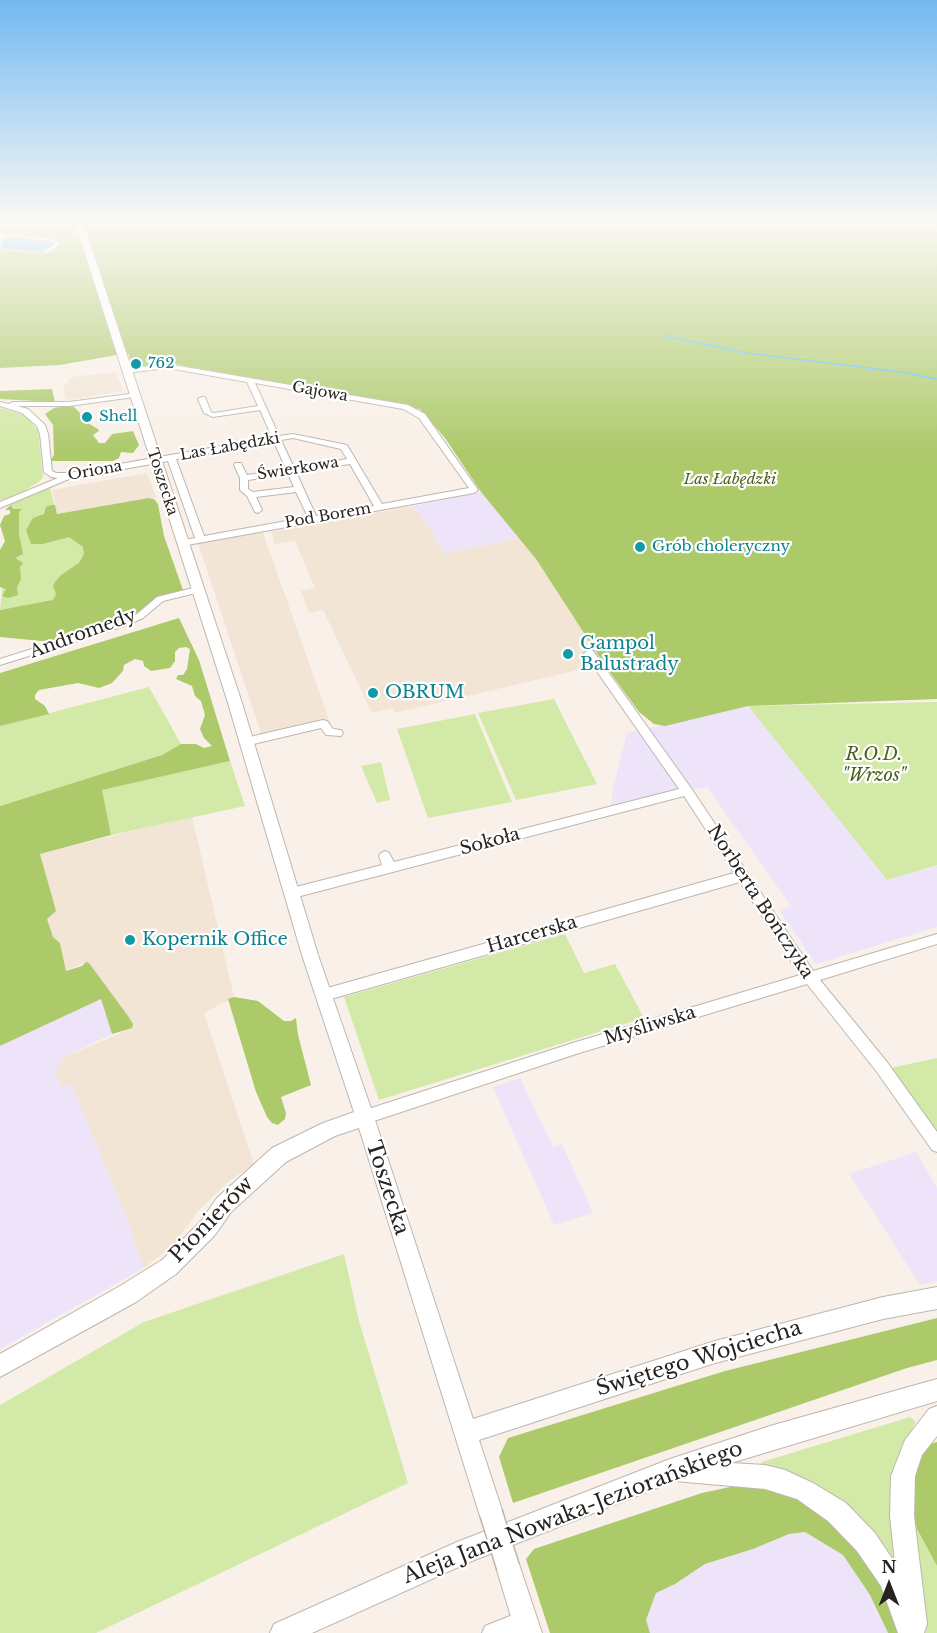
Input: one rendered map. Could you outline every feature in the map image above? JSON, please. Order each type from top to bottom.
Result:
[{"type":"main road","name":"Toszecka","points":[[103,298],[235,703],[245,742],[324,995],[527,1627]]},
{"type":"main road","name":"Pionierów","points":[[0,1366],[128,1294],[169,1267],[208,1228],[224,1205],[279,1155],[330,1129],[365,1117]]},
{"type":"main road","name":"Świętego Wojciecha","points":[[466,1433],[735,1346],[883,1308],[937,1298]]},
{"type":"main road","name":"Aleja Jana Nowaka-Jeziorańskiego","points":[[284,1633],[466,1551],[670,1471],[770,1438],[937,1390]]},
{"type":"main road","points":[[913,1633],[902,1516],[903,1476],[913,1448],[937,1417]]},
{"type":"main road","points":[[670,1471],[765,1477],[785,1482],[805,1491],[837,1512],[866,1542],[891,1579],[913,1633]]},
{"type":"street","name":"Gajowa","points":[[126,371],[167,366],[405,407],[422,416],[474,490]]},
{"type":"street","points":[[250,380],[313,519]]},
{"type":"street","points":[[0,404],[69,404],[134,395]]},
{"type":"street","points":[[202,399],[208,413],[213,415],[263,408]]},
{"type":"street","name":"Oriona","points":[[0,404],[26,411],[38,421],[44,434],[46,460],[58,475],[154,458]]},
{"type":"street","name":"Las Łabędzki","points":[[154,458],[293,436],[344,447],[379,507]]},
{"type":"street","name":"Toszecka","points":[[171,457],[200,539]]},
{"type":"street","name":"Świerkowa","points":[[244,478],[352,461]]},
{"type":"street","name":"Świerkowa","points":[[238,465],[244,478],[244,490],[251,495],[258,510]]},
{"type":"street","points":[[0,505],[58,475]]},
{"type":"street","name":"Świerkowa","points":[[251,495],[299,489]]},
{"type":"street","name":"Pod Borem","points":[[182,543],[474,490]]},
{"type":"street","name":"Andromedy","points":[[0,662],[121,624],[140,616],[160,599],[197,590]]},
{"type":"street","name":"Norberta Bończyka","points":[[589,653],[687,791],[810,978],[882,1067],[937,1145]]},
{"type":"street","points":[[245,742],[323,724],[330,732],[338,733]]},
{"type":"street","name":"Sokoła","points":[[293,893],[387,862],[687,791]]},
{"type":"street","name":"Harcerska","points":[[324,995],[741,876]]},
{"type":"street","name":"Myśliwska","points":[[365,1117],[566,1052],[937,939]]},
{"type":"street","points":[[492,1633],[527,1627]]},
{"type":"shaded area","points":[[116,372],[123,391],[66,400],[63,386],[72,377]]},
{"type":"shaded area","points":[[147,473],[156,497],[57,514],[52,490]]},
{"type":"shaded area","points":[[481,492],[519,538],[445,553],[418,511],[408,507]]},
{"type":"shaded area","name":"OBRUM","points":[[408,507],[418,511],[445,553],[519,538],[536,559],[604,664],[395,713],[392,708],[372,713],[323,610],[309,613],[301,591],[315,588],[295,541],[275,544],[271,532]]},
{"type":"shaded area","points":[[262,530],[331,725],[264,742],[198,543]]},
{"type":"shaded area","points":[[748,706],[887,880],[937,865],[937,927],[816,964],[779,910],[791,906],[707,787],[611,809],[613,788],[627,733]]},
{"type":"shaded area","points":[[192,816],[234,997],[204,1013],[254,1164],[229,1181],[198,1211],[174,1245],[144,1268],[131,1235],[133,1234],[71,1084],[61,1088],[54,1069],[62,1058],[123,1032],[133,1024],[86,962],[66,971],[60,943],[53,937],[47,919],[46,881],[40,854]]},
{"type":"shaded area","points":[[101,999],[112,1034],[62,1058],[61,1066],[54,1070],[61,1088],[71,1084],[133,1234],[131,1235],[144,1268],[0,1349],[0,1046]]},
{"type":"shaded area","points":[[520,1078],[553,1147],[562,1144],[593,1213],[554,1225],[493,1087]]},
{"type":"shaded area","points":[[916,1152],[937,1188],[937,1281],[920,1285],[849,1174]]},
{"type":"shaded area","points":[[805,1532],[843,1555],[870,1595],[888,1633],[650,1633],[645,1620],[656,1593],[675,1584],[705,1564],[753,1549],[789,1534]]},
{"type":"green space","name":"Las Łabędzki","points":[[0,298],[937,298],[937,699],[748,706],[665,726],[654,724],[639,712],[604,664],[536,559],[481,492],[445,438],[420,409],[174,364],[133,368],[128,353],[60,365],[0,368]]},
{"type":"green space","points":[[52,389],[55,402],[0,399],[0,391]]},
{"type":"green space","points":[[72,405],[80,413],[81,419],[98,429],[99,431],[93,435],[99,443],[105,443],[112,434],[133,431],[139,445],[133,453],[121,452],[119,458],[113,461],[50,461],[54,455],[53,425],[45,414],[54,408]]},
{"type":"green space","points":[[0,408],[24,415],[38,430],[43,477],[21,493],[0,501]]},
{"type":"green space","points":[[50,488],[57,517],[69,536],[92,547],[78,568],[56,586],[56,601],[13,612],[9,608],[0,610],[11,503]]},
{"type":"green space","points":[[154,499],[158,504],[164,536],[183,590],[162,595],[140,616],[62,643],[0,637],[0,610],[53,600],[56,594],[53,586],[55,582],[79,563],[84,554],[83,547],[69,537],[43,544],[31,544],[26,530],[33,518],[44,514],[46,507],[52,505],[55,505],[57,514]]},
{"type":"green space","points":[[11,505],[13,509],[22,509],[19,512],[19,534],[23,554],[15,558],[23,563],[20,567],[21,579],[17,587],[18,595],[8,598],[2,596],[6,589],[0,587],[0,550],[5,541],[0,525],[4,516],[10,514],[10,510],[5,510]]},
{"type":"green space","points":[[179,618],[199,660],[230,761],[102,790],[111,835],[40,854],[56,911],[47,919],[53,937],[60,943],[66,971],[82,966],[86,962],[89,963],[128,1016],[133,1024],[132,1028],[112,1034],[101,999],[0,1046],[0,806],[162,755],[181,744],[196,744],[204,748],[212,746],[204,738],[200,729],[205,715],[201,701],[195,696],[192,686],[176,679],[187,669],[190,649],[186,647],[179,648],[175,652],[175,661],[170,668],[151,671],[144,666],[143,661],[135,659],[124,665],[123,671],[112,683],[99,688],[78,683],[39,690],[35,699],[45,706],[49,714],[0,726],[0,673]]},
{"type":"green space","points":[[149,687],[181,744],[162,755],[0,806],[0,726]]},
{"type":"green space","points":[[554,699],[597,784],[516,800],[478,713]]},
{"type":"green space","name":"R.O.D. \"Wrzos\"","points":[[937,702],[937,865],[887,880],[748,706]]},
{"type":"green space","points":[[475,714],[512,802],[428,818],[397,729]]},
{"type":"green space","points":[[230,761],[245,806],[111,835],[101,790]]},
{"type":"green space","points":[[381,762],[390,800],[377,803],[361,766]]},
{"type":"green space","points":[[565,934],[584,973],[615,964],[644,1018],[379,1100],[344,997]]},
{"type":"green space","points":[[234,997],[258,1001],[284,1021],[296,1018],[311,1085],[281,1097],[286,1113],[285,1119],[278,1125],[272,1123],[267,1117],[256,1092],[228,999]]},
{"type":"green space","points":[[937,1058],[937,1134],[890,1068]]},
{"type":"green space","points":[[344,1254],[359,1321],[408,1483],[96,1633],[0,1633],[0,1405],[144,1322]]},
{"type":"green space","points":[[937,1318],[937,1360],[907,1368],[513,1503],[499,1457],[508,1438],[725,1371]]},
{"type":"green space","points":[[910,1417],[916,1422],[906,1440],[898,1570],[760,1465],[762,1462]]},
{"type":"green space","points":[[937,1442],[937,1566],[917,1529],[913,1513],[913,1482],[926,1443]]},
{"type":"green space","points":[[913,1448],[917,1529],[937,1566],[937,1633],[915,1633]]},
{"type":"green space","points":[[744,1484],[774,1485],[840,1522],[886,1585],[902,1633],[888,1633],[870,1595],[843,1555],[805,1532],[789,1534],[753,1549],[705,1564],[675,1584],[656,1593],[646,1620],[650,1633],[550,1633],[526,1559],[534,1549],[702,1493]]},
{"type":"waterway","points":[[666,336],[746,353],[901,372],[937,379]]},
{"type":"place","name":"762","points":[[136,364]]},
{"type":"place","name":"Shell","points":[[87,417]]},
{"type":"place","name":"Grób choleryczny","points":[[640,547]]},
{"type":"place","name":"Gampol Balustrady","points":[[568,654]]},
{"type":"place","name":"OBRUM","points":[[373,693]]},
{"type":"place","name":"Kopernik Office","points":[[130,940]]}]
